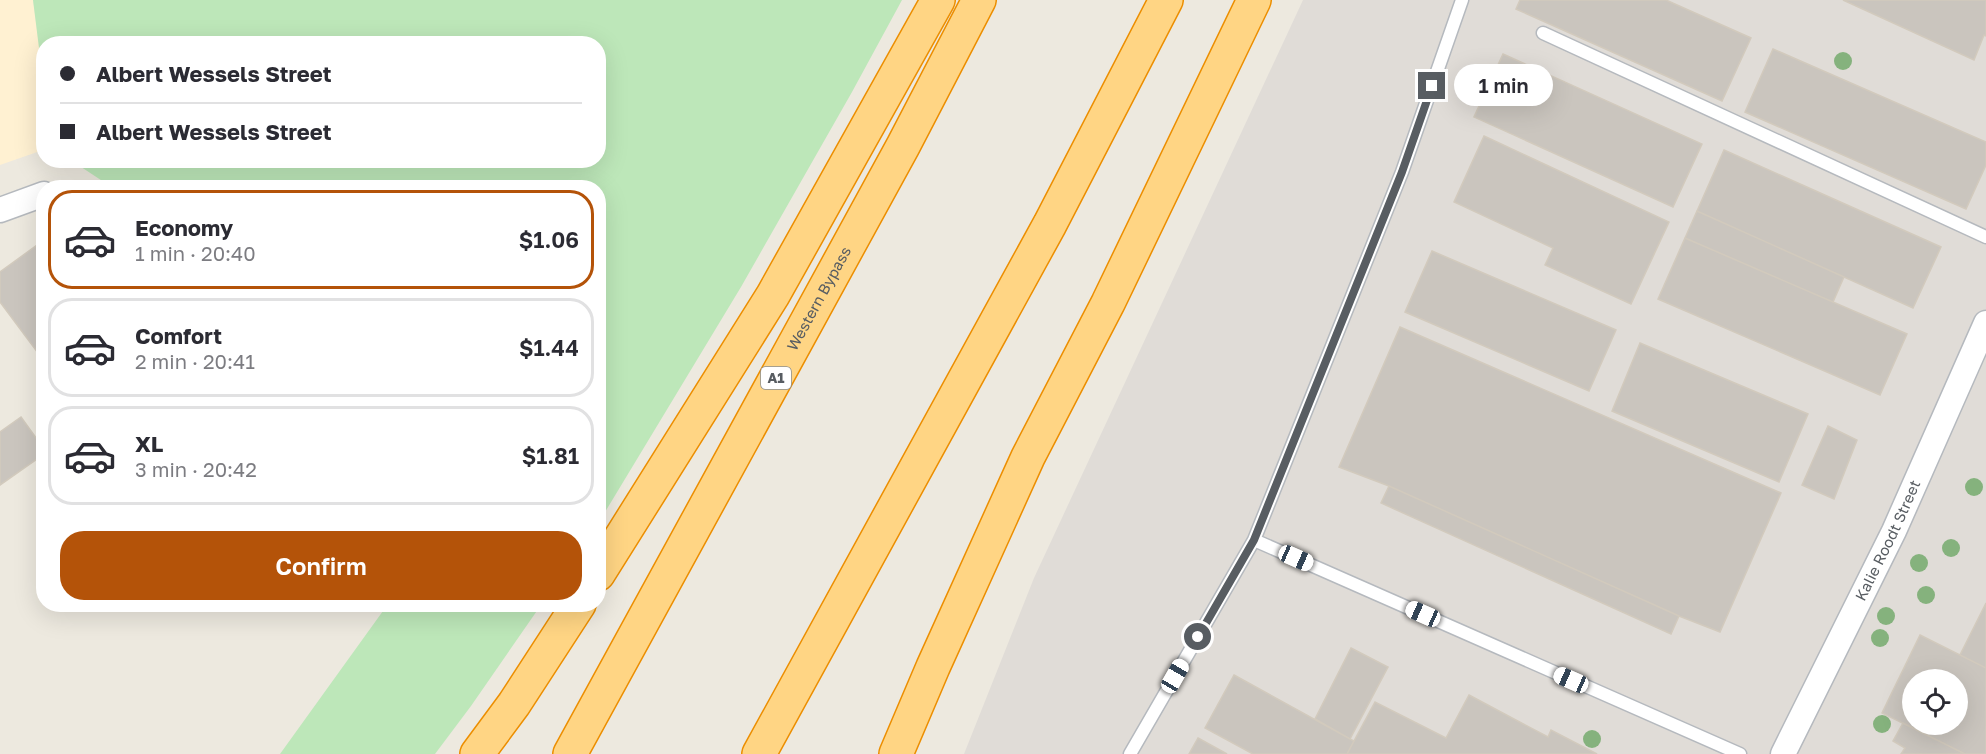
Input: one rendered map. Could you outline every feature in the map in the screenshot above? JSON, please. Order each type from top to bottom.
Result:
[{"type":"highway","points":[[606,561],[773,295],[938,0]]},
{"type":"highway","name":"Western Bypass","points":[[570,754],[903,146],[979,0]]},
{"type":"highway","points":[[759,754],[1050,224],[1166,0]]},
{"type":"highway","points":[[896,754],[1028,457],[1108,303],[1254,0]]},
{"type":"highway","points":[[477,754],[514,704],[574,612]]},
{"type":"street","points":[[0,210],[36,197]]},
{"type":"street","name":"Kalie Roodt Street","points":[[1783,754],[1894,531],[1986,323]]},
{"type":"lane","points":[[1130,754],[1254,540],[1402,172],[1462,0]]},
{"type":"lane","points":[[1544,33],[1986,237]]},
{"type":"lane","points":[[1254,540],[1740,754]]},
{"type":"shaded area","points":[[0,0],[33,0],[38,36],[36,36],[36,152],[0,165]]},
{"type":"shaded area","points":[[1303,0],[1986,0],[1986,754],[964,754],[1034,578]]},
{"type":"green space","points":[[33,0],[902,0],[741,287],[606,510],[606,180],[101,180],[83,168],[606,168],[606,36],[38,36]]},
{"type":"green space","points":[[382,612],[536,612],[435,754],[280,754]]},
{"type":"building","points":[[1520,0],[1666,0],[1751,38],[1722,101],[1516,9]]},
{"type":"building","points":[[1843,0],[1986,0],[1986,36],[1984,35],[1974,60]]},
{"type":"building","points":[[1773,49],[1986,142],[1986,165],[1966,209],[1745,112]]},
{"type":"building","points":[[1503,54],[1702,144],[1673,207],[1474,117]]},
{"type":"building","points":[[1484,136],[1669,222],[1631,304],[1545,265],[1553,248],[1454,202]]},
{"type":"building","points":[[1724,150],[1941,247],[1913,308],[1697,211]]},
{"type":"building","points":[[1697,211],[1844,277],[1833,302],[1685,238]]},
{"type":"building","points":[[1685,238],[1907,334],[1880,395],[1658,299]]},
{"type":"building","points":[[36,246],[36,350],[0,302],[0,272]]},
{"type":"building","points":[[1432,251],[1616,330],[1589,391],[1405,312]]},
{"type":"building","points":[[1400,327],[1781,493],[1720,632],[1679,616],[1389,486],[1339,467]]},
{"type":"building","points":[[1640,343],[1808,414],[1779,482],[1612,411]]},
{"type":"building","points":[[21,417],[36,438],[36,460],[0,485],[0,432]]},
{"type":"building","points":[[1828,426],[1857,440],[1834,499],[1802,485]]},
{"type":"building","points":[[1389,486],[1679,616],[1671,634],[1381,503]]},
{"type":"building","points":[[1986,603],[1986,668],[1960,655]]},
{"type":"building","points":[[1920,635],[1986,668],[1986,754],[1965,754],[1927,735],[1968,735],[1968,669],[1903,669]]},
{"type":"building","points":[[1351,648],[1388,667],[1350,739],[1315,719]]},
{"type":"building","points":[[1902,672],[1902,723],[1882,713]]},
{"type":"building","points":[[1234,675],[1354,741],[1347,754],[1253,754],[1205,728]]},
{"type":"building","points":[[1469,695],[1548,737],[1551,730],[1597,754],[1347,754],[1375,702],[1446,738]]},
{"type":"building","points":[[1902,725],[1902,735],[1927,735],[1965,754],[1901,754],[1905,748],[1893,741]]},
{"type":"building","points":[[1198,738],[1227,754],[1189,754]]},
{"type":"route","points":[[1198,637],[1254,540],[1402,172],[1432,86]]}]
